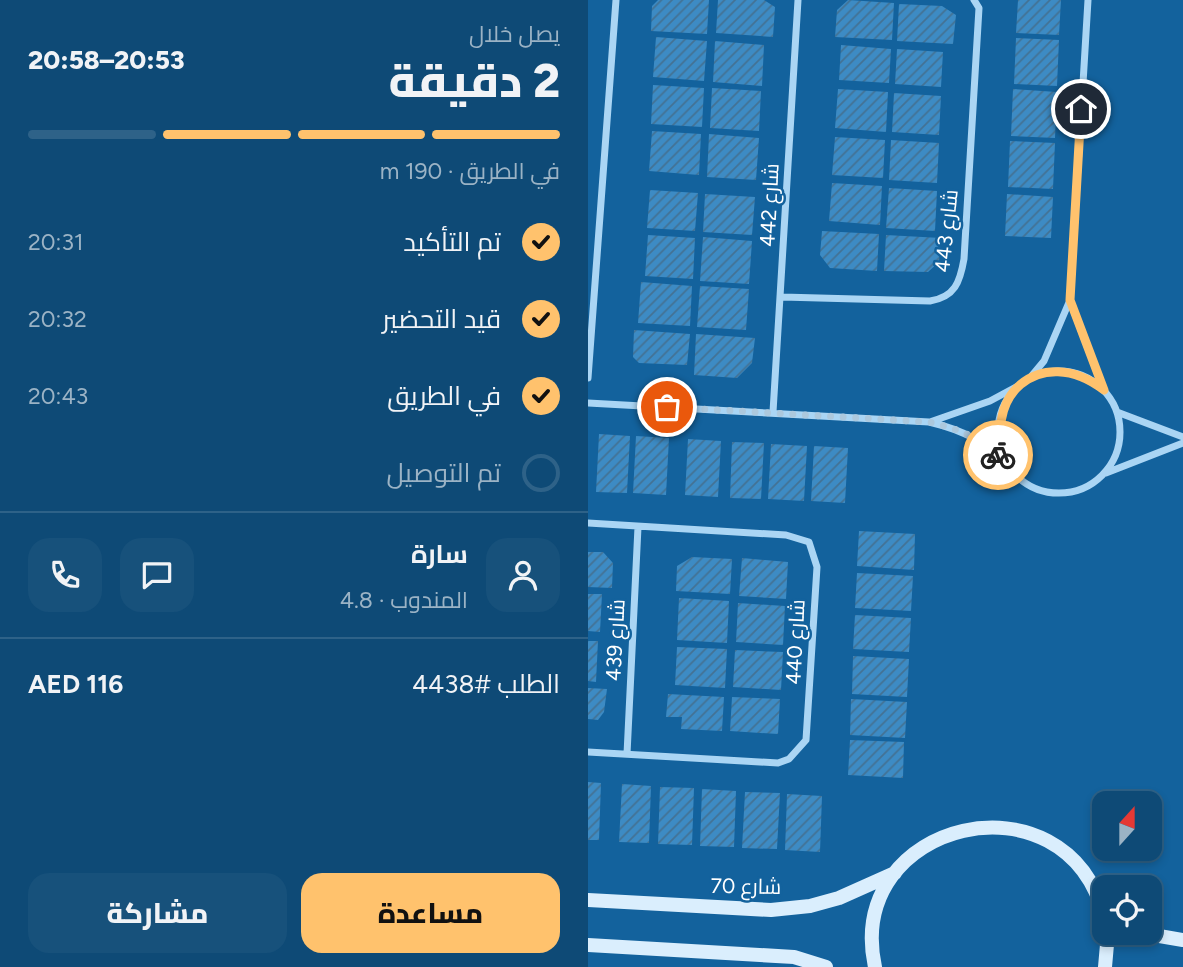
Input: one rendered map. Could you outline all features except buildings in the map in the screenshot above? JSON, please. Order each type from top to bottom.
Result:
[{"type":"main road","points":[[875,967],[874,925],[882,898],[896,873],[921,848],[953,832],[971,827],[1006,827],[1041,837],[1070,857],[1092,886]]},
{"type":"main road","name":"شارع 70","points":[[588,900],[771,910],[810,906],[839,898],[896,873]]},
{"type":"main road","points":[[1162,936],[1183,940]]},
{"type":"main road","points":[[588,945],[794,957],[826,967]]},
{"type":"main road","points":[[1105,967],[1107,945]]},
{"type":"street","points":[[588,378],[590,288],[615,0]]},
{"type":"street","name":"شارع 442","points":[[773,412],[798,0]]},
{"type":"street","name":"شارع 443","points":[[782,297],[930,301],[943,299],[953,291],[960,280],[964,259],[979,8],[974,0]]},
{"type":"street","points":[[1010,468],[999,447],[998,423],[1006,401],[1049,353],[1070,300],[1088,0]]},
{"type":"street","points":[[1070,300],[1104,390],[1117,412],[1119,444],[1105,473]]},
{"type":"street","points":[[929,422],[990,401],[1025,381],[1060,371],[1091,380],[1104,390]]},
{"type":"street","points":[[588,404],[929,422],[953,428],[981,440],[1026,483],[1045,492],[1067,493],[1088,486],[1105,473],[1183,443]]},
{"type":"street","points":[[1117,412],[1183,437]]},
{"type":"street","name":"شارع 440","points":[[588,523],[799,537],[809,542],[817,567],[808,724],[806,740],[797,752],[778,762],[588,752]]},
{"type":"street","name":"شارع 439","points":[[627,754],[638,527]]},
{"type":"way so far","points":[[667,407],[929,422],[953,428],[981,440],[998,455]]},
{"type":"route","points":[[998,455],[1010,468],[999,447],[998,423],[1006,401],[1022,383],[1044,373],[1060,371],[1091,380],[1104,390],[1070,300],[1081,109]]}]
